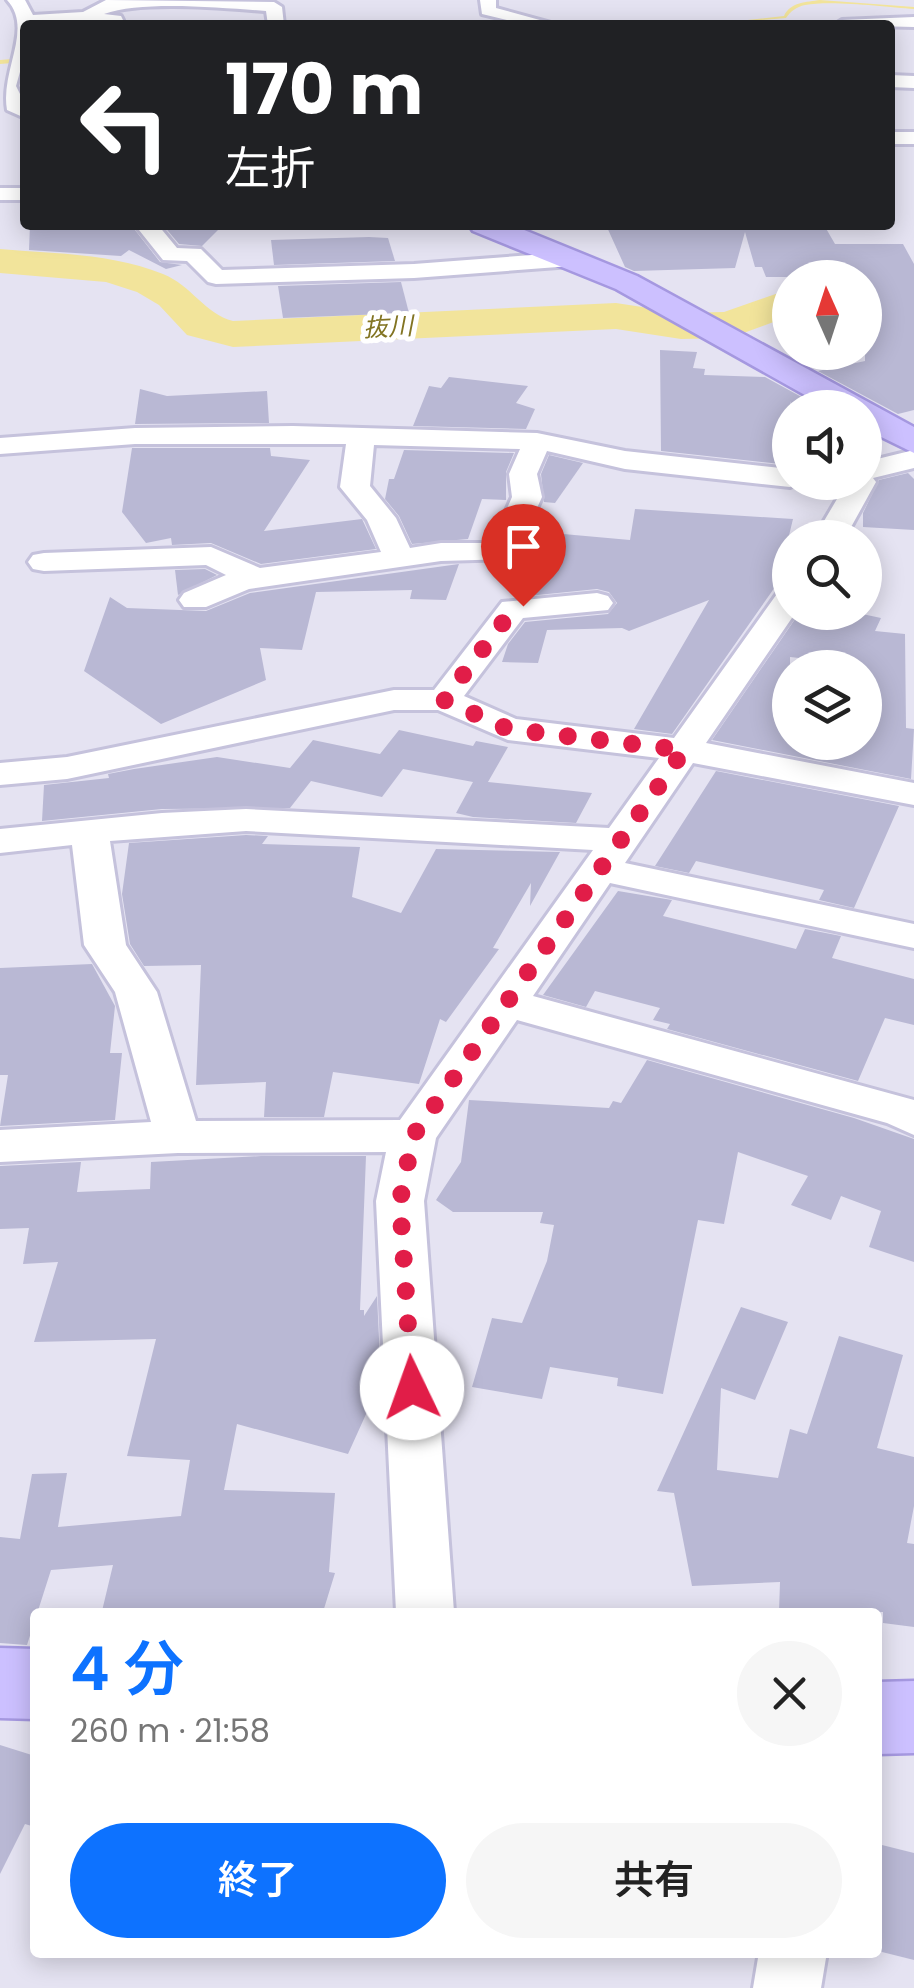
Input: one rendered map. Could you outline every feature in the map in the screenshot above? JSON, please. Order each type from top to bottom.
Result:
[{"type":"street","points":[[488,0],[488,10],[529,20]]},
{"type":"street","points":[[86,17],[114,2],[225,2],[274,7],[275,20]]},
{"type":"street","points":[[184,19],[225,2]]},
{"type":"street","points":[[13,109],[10,71],[19,13],[112,20]]},
{"type":"street","points":[[150,230],[172,255],[193,254],[216,277],[414,272],[571,259]]},
{"type":"street","points":[[496,230],[571,259],[690,316],[823,390]]},
{"type":"street","points":[[882,424],[914,442]]},
{"type":"street","points":[[0,446],[135,436],[538,441],[625,460],[772,476]]},
{"type":"street","points":[[362,438],[355,487],[381,518],[399,558]]},
{"type":"street","points":[[195,600],[256,578],[441,552],[504,552],[527,497],[522,474],[538,441]]},
{"type":"street","points":[[882,469],[914,459]]},
{"type":"street","points":[[44,562],[210,556],[256,578]]},
{"type":"street","points":[[444,700],[514,608],[596,603]]},
{"type":"street","points":[[425,1608],[400,1201],[413,1136],[772,624]]},
{"type":"street","points":[[0,774],[67,768],[394,700],[444,700],[508,729],[684,750],[914,794]]},
{"type":"street","points":[[0,841],[246,820],[457,828],[608,855],[914,936]]},
{"type":"street","points":[[88,831],[105,945],[136,992],[178,1136]]},
{"type":"street","points":[[507,1002],[911,1111]]},
{"type":"street","points":[[0,1146],[178,1136],[413,1136]]},
{"type":"street","points":[[0,1683],[30,1684]]},
{"type":"street","points":[[882,1718],[914,1717]]},
{"type":"street","points":[[787,1988],[791,1958]]},
{"type":"building","points":[[30,230],[135,230],[160,262],[182,265],[166,269],[129,250],[121,256],[29,250]]},
{"type":"building","points":[[167,230],[218,230],[202,246],[179,244]]},
{"type":"building","points":[[608,230],[827,230],[835,244],[903,244],[914,264],[914,410],[898,414],[882,405],[882,390],[853,390],[818,371],[882,370],[882,260],[772,260],[772,277],[766,277],[762,267],[755,267],[745,232],[735,268],[634,271],[625,267]]},
{"type":"building","points":[[388,238],[395,261],[274,265],[271,240]]},
{"type":"building","points":[[401,282],[409,313],[283,318],[278,286]]},
{"type":"building","points":[[660,350],[697,352],[693,368],[705,369],[704,375],[765,377],[789,390],[772,390],[772,463],[661,451]]},
{"type":"building","points":[[449,377],[528,386],[516,403],[535,409],[526,429],[413,426],[429,386],[441,388]]},
{"type":"building","points":[[140,389],[167,396],[267,391],[269,423],[135,424]]},
{"type":"building","points":[[132,448],[270,448],[271,456],[310,460],[264,531],[362,519],[376,549],[261,564],[211,543],[172,545],[171,538],[146,543],[122,512]]},
{"type":"building","points":[[404,450],[514,453],[506,472],[506,500],[482,499],[468,539],[412,544],[399,516],[385,499],[389,479],[394,479]]},
{"type":"building","points":[[549,455],[583,463],[555,503],[544,502],[541,474]]},
{"type":"building","points":[[908,473],[914,479],[914,530],[882,528],[882,520],[863,520],[869,500],[882,500],[882,479]]},
{"type":"building","points":[[635,509],[793,519],[772,520],[772,591],[672,734],[634,729],[709,600],[629,631],[547,630],[538,663],[502,662],[508,644],[525,622],[608,614],[617,603],[609,592],[597,589],[518,597],[541,532],[630,540]]},
{"type":"building","points":[[459,564],[446,600],[410,599],[412,590],[316,592],[302,650],[260,648],[266,680],[161,724],[84,671],[110,597],[127,608],[206,611],[250,593]]},
{"type":"building","points":[[205,569],[217,575],[178,595],[175,570]]},
{"type":"building","points":[[788,630],[905,634],[906,728],[914,729],[911,779],[814,760],[882,760],[882,650],[774,650]]},
{"type":"building","points":[[772,653],[772,752],[712,740]]},
{"type":"building","points":[[399,730],[473,746],[476,741],[508,747],[488,782],[592,793],[576,823],[473,817],[456,813],[473,782],[403,769],[382,797],[311,781],[290,808],[162,809],[42,821],[44,785],[109,778],[108,774],[217,757],[290,768],[313,740],[380,754]]},
{"type":"building","points":[[716,771],[899,806],[854,908],[819,900],[824,890],[696,861],[689,873],[655,866]]},
{"type":"building","points":[[268,836],[262,844],[360,847],[352,897],[401,913],[436,849],[560,852],[530,906],[531,883],[493,948],[499,949],[446,1022],[440,1019],[419,1084],[333,1072],[324,1117],[264,1117],[266,1082],[196,1085],[201,965],[144,966],[130,944],[122,894],[129,843]]},
{"type":"building","points":[[618,891],[672,900],[663,916],[796,949],[805,929],[841,936],[832,958],[914,979],[914,1025],[885,1018],[858,1081],[667,1029],[670,1024],[653,1020],[660,1008],[595,991],[586,1007],[543,995]]},
{"type":"building","points":[[92,964],[115,1006],[110,1053],[122,1053],[115,1120],[0,1126],[8,1075],[0,1075],[0,968]]},
{"type":"building","points":[[647,1060],[854,1118],[914,1139],[914,1262],[869,1247],[881,1211],[841,1196],[831,1220],[791,1205],[808,1176],[738,1152],[724,1224],[698,1220],[663,1394],[617,1386],[618,1378],[550,1367],[542,1399],[472,1387],[492,1318],[522,1323],[547,1261],[554,1225],[540,1223],[543,1212],[453,1212],[436,1200],[461,1162],[469,1100],[609,1108],[613,1101],[621,1103]]},
{"type":"building","points":[[366,1156],[360,1310],[364,1310],[364,1316],[377,1296],[381,1381],[348,1454],[237,1424],[224,1490],[335,1493],[329,1572],[335,1573],[324,1608],[103,1608],[113,1565],[51,1570],[39,1608],[30,1608],[27,1645],[0,1643],[0,1537],[20,1539],[32,1474],[67,1473],[58,1527],[181,1516],[190,1460],[127,1456],[156,1339],[34,1342],[58,1262],[23,1264],[29,1228],[0,1229],[0,1166],[81,1162],[77,1192],[150,1189],[151,1162]]},
{"type":"building","points":[[741,1307],[788,1322],[755,1400],[721,1388],[717,1470],[778,1478],[790,1429],[807,1434],[839,1336],[903,1355],[877,1448],[914,1457],[914,1506],[907,1543],[914,1544],[914,1627],[883,1623],[882,1608],[779,1608],[780,1582],[692,1586],[674,1493],[657,1491]]},
{"type":"building","points":[[0,1745],[30,1754],[30,1826],[25,1824],[0,1874]]},
{"type":"building","points":[[882,1845],[914,1853],[914,1960],[882,1952]]},
{"type":"waterway","points":[[755,20],[786,17],[789,10],[801,4],[823,1],[914,8]]},
{"type":"waterway","points":[[0,62],[20,60]]},
{"type":"waterway","name":"抜川","points":[[0,261],[110,270],[151,283],[173,296],[202,326],[233,334],[616,316],[681,326],[730,325],[772,308]]},
{"type":"route","points":[[412,1388],[400,1201],[413,1136],[684,750],[508,729],[444,700],[514,608],[523,606]]}]
